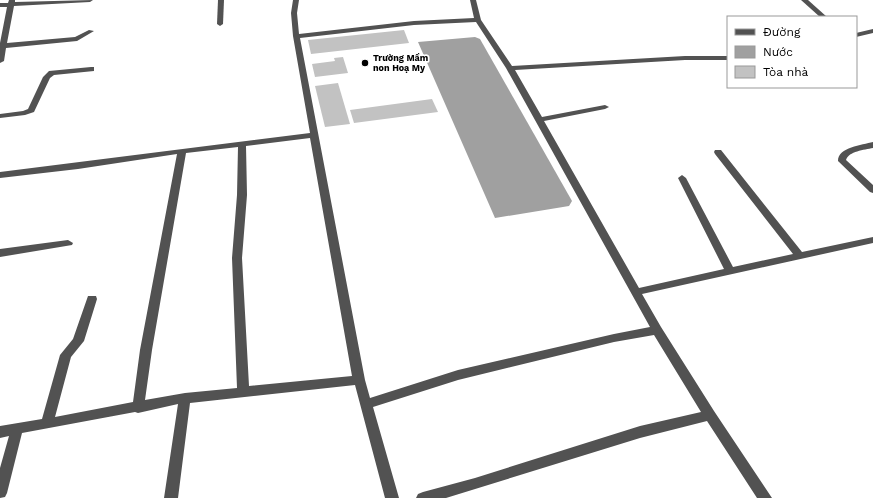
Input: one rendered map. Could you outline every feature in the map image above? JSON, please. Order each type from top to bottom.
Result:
[{"type":"street","points":[[0,5],[12,3],[90,0]]},
{"type":"street","points":[[220,24],[221,0]]},
{"type":"street","points":[[296,0],[294,13],[296,36],[359,380],[392,498]]},
{"type":"street","points":[[473,0],[478,20],[510,68],[657,330],[710,415],[765,498]]},
{"type":"street","points":[[804,0],[823,16]]},
{"type":"street","points":[[0,61],[12,3]]},
{"type":"street","points":[[296,36],[414,23],[478,20]]},
{"type":"street","points":[[3,46],[77,39],[91,31]]},
{"type":"street","points":[[857,35],[873,31]]},
{"type":"street","points":[[510,68],[685,58],[727,58]]},
{"type":"street","points":[[0,116],[25,113],[31,110],[47,77],[52,73],[91,69]]},
{"type":"street","points":[[539,120],[606,107]]},
{"type":"street","points":[[0,175],[314,135]]},
{"type":"street","points":[[242,144],[242,194],[237,258],[243,392]]},
{"type":"street","points":[[873,145],[846,152],[842,158],[842,161],[873,190]]},
{"type":"street","points":[[138,408],[146,350],[182,151]]},
{"type":"street","points":[[718,152],[800,256]]},
{"type":"street","points":[[682,178],[730,271]]},
{"type":"street","points":[[636,292],[873,240]]},
{"type":"street","points":[[0,253],[68,243]]},
{"type":"street","points":[[47,424],[66,355],[78,341],[92,299]]},
{"type":"street","points":[[366,404],[458,375],[614,338],[657,330]]},
{"type":"street","points":[[0,432],[138,408],[185,398],[359,380]]},
{"type":"street","points":[[171,498],[185,398]]},
{"type":"street","points":[[424,498],[475,484],[640,432],[710,415]]},
{"type":"street","points":[[0,493],[17,429]]},
{"type":"water","points":[[475,37],[480,39],[572,201],[569,206],[495,218],[418,42]]},
{"type":"building","points":[[404,30],[409,43],[311,54],[308,40]]},
{"type":"building","points":[[343,57],[348,73],[315,77],[312,64],[335,61],[334,58]]},
{"type":"building","points":[[338,83],[350,124],[325,127],[315,86]]},
{"type":"building","points":[[432,99],[438,112],[354,123],[350,110]]},
{"type":"place","name":"Trường Mầm non Hoạ My","points":[[365,63]]}]
